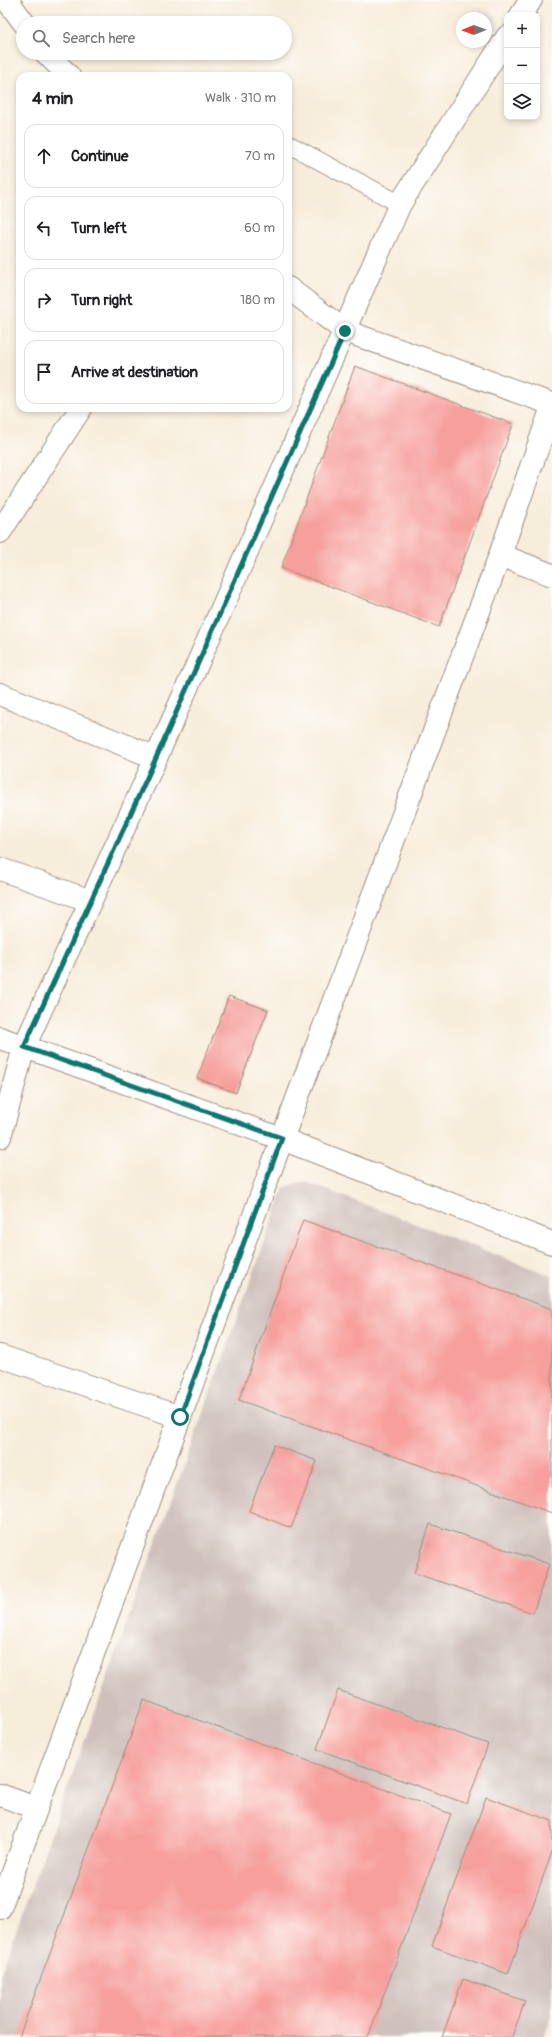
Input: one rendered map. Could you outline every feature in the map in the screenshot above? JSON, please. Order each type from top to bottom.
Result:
[{"type":"street","points":[[7,0],[19,16]]},
{"type":"street","points":[[0,1137],[24,1047],[156,758],[400,204],[504,42]]},
{"type":"street","points":[[53,60],[65,72]]},
{"type":"street","points":[[0,1908],[282,1138],[500,555],[552,406],[345,331],[292,291]]},
{"type":"street","points":[[0,532],[77,412]]},
{"type":"street","points":[[500,555],[552,575]]},
{"type":"street","points":[[0,694],[156,758]]},
{"type":"street","points":[[0,869],[91,901]]},
{"type":"street","points":[[0,1038],[282,1138],[551,1240]]},
{"type":"street","points":[[0,1356],[180,1417]]},
{"type":"street","points":[[0,1795],[36,1808]]},
{"type":"lane","points":[[292,146],[400,204]]},
{"type":"shaded area","points":[[303,1181],[552,1276],[552,2014],[543,2037],[0,2037],[0,1975],[284,1188]]},
{"type":"building","points":[[355,366],[513,424],[439,627],[281,568]]},
{"type":"building","points":[[229,996],[268,1010],[236,1093],[197,1078]]},
{"type":"building","points":[[303,1220],[552,1309],[552,1513],[239,1400]]},
{"type":"building","points":[[274,1445],[317,1461],[291,1528],[249,1511]]},
{"type":"building","points":[[430,1524],[549,1564],[533,1613],[414,1573]]},
{"type":"building","points":[[338,1690],[488,1744],[467,1804],[317,1749]]},
{"type":"building","points":[[144,1700],[451,1814],[368,2037],[19,2037]]},
{"type":"building","points":[[486,1797],[552,1821],[552,1852],[508,1974],[432,1946]]},
{"type":"building","points":[[463,1979],[525,2001],[512,2037],[442,2037]]},
{"type":"route","points":[[180,1417],[282,1138],[24,1047],[156,758],[345,331]]}]
